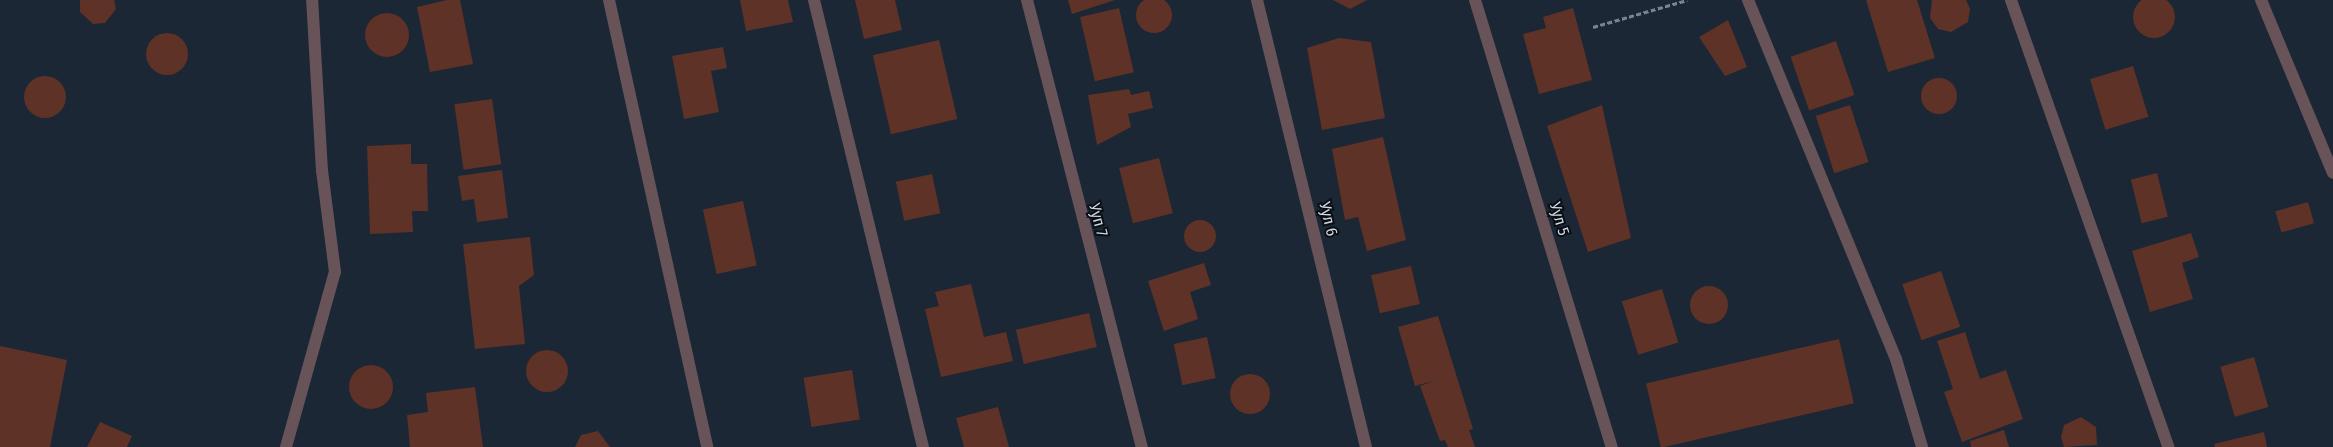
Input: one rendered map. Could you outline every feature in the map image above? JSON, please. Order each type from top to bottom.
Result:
[{"type":"street","points":[[286,447],[335,272],[322,171],[312,0]]},
{"type":"street","points":[[609,0],[707,447]]},
{"type":"street","points":[[814,0],[923,447]]},
{"type":"street","name":"Ууп 7","points":[[1027,0],[1142,447]]},
{"type":"street","name":"Уул 6","points":[[1257,0],[1366,447]]},
{"type":"street","name":"Уул 5","points":[[1475,0],[1612,447]]},
{"type":"street","points":[[1748,0],[1896,359],[1922,447]]},
{"type":"street","points":[[2011,0],[2168,447]]},
{"type":"street","points":[[2261,0],[2333,173]]},
{"type":"path","points":[[1593,27],[1687,0]]},
{"type":"building","points":[[2154,-4],[2169,2],[2175,17],[2169,32],[2154,38],[2139,32],[2133,17],[2139,2]]},
{"type":"building","points":[[1154,-3],[1161,-2],[1167,2],[1171,8],[1171,22],[1167,28],[1161,32],[1154,33],[1147,32],[1141,28],[1137,22],[1136,15],[1137,8],[1141,2],[1147,-2]]},
{"type":"building","points":[[80,0],[114,0],[116,9],[105,23],[93,24],[80,12]]},
{"type":"building","points":[[447,0],[460,0],[473,64],[430,72],[417,7]]},
{"type":"building","points":[[740,0],[788,0],[793,22],[746,31]]},
{"type":"building","points":[[855,0],[895,0],[902,30],[864,39]]},
{"type":"building","points":[[1068,0],[1115,0],[1072,14]]},
{"type":"building","points":[[1333,0],[1367,0],[1350,9]]},
{"type":"building","points":[[1866,0],[1917,0],[1935,58],[1888,72]]},
{"type":"building","points":[[1932,0],[1966,0],[1970,9],[1968,22],[1951,32],[1938,29],[1930,18]]},
{"type":"building","points":[[1119,8],[1134,72],[1095,81],[1080,17]]},
{"type":"building","points":[[1573,8],[1592,80],[1539,94],[1523,34],[1546,28],[1543,17]]},
{"type":"building","points":[[387,13],[399,17],[405,23],[409,35],[405,47],[399,53],[387,57],[375,53],[369,47],[365,35],[369,23],[375,17]]},
{"type":"building","points":[[1728,20],[1747,67],[1725,76],[1699,37]]},
{"type":"building","points":[[163,33],[171,33],[182,39],[188,54],[182,69],[171,75],[163,75],[152,69],[146,58],[146,50],[152,39]]},
{"type":"building","points":[[1339,38],[1371,42],[1385,118],[1322,130],[1307,48]]},
{"type":"building","points":[[939,40],[957,119],[891,134],[873,55]]},
{"type":"building","points":[[1836,41],[1855,95],[1809,111],[1791,57]]},
{"type":"building","points":[[723,47],[727,68],[711,71],[719,112],[684,119],[672,56]]},
{"type":"building","points":[[2133,66],[2148,117],[2105,130],[2090,79]]},
{"type":"building","points":[[45,76],[60,82],[66,97],[60,112],[45,118],[30,112],[24,97],[30,82]]},
{"type":"building","points":[[1939,78],[1946,79],[1952,83],[1956,89],[1956,103],[1952,109],[1946,113],[1939,114],[1932,113],[1926,109],[1922,103],[1921,96],[1922,89],[1926,83],[1932,79]]},
{"type":"building","points":[[1129,89],[1131,95],[1149,91],[1153,108],[1128,114],[1131,127],[1097,145],[1088,95]]},
{"type":"building","points":[[492,99],[501,164],[464,170],[454,104]]},
{"type":"building","points":[[1602,105],[1631,238],[1588,252],[1547,126]]},
{"type":"building","points":[[1850,105],[1869,162],[1834,173],[1816,116]]},
{"type":"building","points":[[1383,137],[1406,240],[1367,251],[1358,217],[1345,220],[1332,149]]},
{"type":"building","points":[[411,144],[411,164],[427,164],[428,211],[412,211],[413,232],[370,234],[367,146]]},
{"type":"building","points":[[1159,158],[1173,213],[1133,223],[1119,168]]},
{"type":"building","points":[[502,170],[508,218],[477,222],[474,199],[462,201],[458,176]]},
{"type":"building","points":[[2157,173],[2168,217],[2142,223],[2131,180]]},
{"type":"building","points":[[932,174],[940,213],[904,221],[896,182]]},
{"type":"building","points":[[743,201],[757,266],[717,274],[703,210]]},
{"type":"building","points":[[2308,202],[2314,223],[2281,233],[2275,211]]},
{"type":"building","points":[[1200,220],[1206,221],[1211,225],[1215,230],[1215,242],[1211,247],[1206,251],[1200,252],[1194,251],[1189,247],[1185,242],[1184,236],[1185,230],[1189,225],[1194,221]]},
{"type":"building","points":[[2191,233],[2199,257],[2182,263],[2193,299],[2150,312],[2132,251]]},
{"type":"building","points":[[530,237],[534,275],[519,286],[525,344],[475,349],[463,244]]},
{"type":"building","points":[[1204,263],[1211,285],[1190,292],[1198,319],[1164,331],[1148,281]]},
{"type":"building","points":[[1411,266],[1420,304],[1380,313],[1371,275]]},
{"type":"building","points":[[1941,271],[1960,327],[1921,340],[1902,284]]},
{"type":"building","points":[[971,284],[984,337],[1006,332],[1013,361],[941,377],[925,309],[939,306],[935,292]]},
{"type":"building","points":[[1709,286],[1722,292],[1728,305],[1722,318],[1709,324],[1696,318],[1690,305],[1696,292]]},
{"type":"building","points":[[1662,289],[1678,343],[1638,355],[1622,301]]},
{"type":"building","points":[[1089,313],[1097,347],[1024,364],[1016,330]]},
{"type":"building","points":[[1438,316],[1473,429],[1469,430],[1475,447],[1448,447],[1445,440],[1440,441],[1420,386],[1433,381],[1415,386],[1398,327]]},
{"type":"building","points":[[1965,332],[1980,379],[2006,370],[2023,419],[1962,442],[1944,392],[1953,389],[1937,341]]},
{"type":"building","points":[[1207,337],[1216,378],[1182,385],[1174,344]]},
{"type":"building","points":[[1839,339],[1854,403],[1661,447],[1646,384]]},
{"type":"building","points":[[0,346],[67,360],[50,447],[0,447]]},
{"type":"building","points":[[551,350],[559,353],[565,359],[568,371],[565,383],[559,389],[543,392],[535,389],[529,383],[526,367],[529,359],[535,353]]},
{"type":"building","points":[[2254,357],[2268,407],[2235,417],[2220,367]]},
{"type":"building","points":[[375,365],[387,371],[392,378],[392,396],[387,403],[380,408],[367,409],[359,406],[352,399],[349,383],[352,375],[359,368]]},
{"type":"building","points":[[852,370],[860,419],[811,427],[804,378]]},
{"type":"building","points":[[1250,374],[1261,377],[1267,383],[1270,394],[1267,405],[1261,411],[1250,414],[1239,411],[1233,405],[1230,394],[1233,383],[1239,377]]},
{"type":"building","points":[[475,387],[483,447],[410,447],[407,415],[428,412],[426,393]]},
{"type":"building","points":[[998,407],[1009,447],[964,447],[956,418]]},
{"type":"building","points":[[2081,417],[2096,427],[2097,445],[2064,447],[2061,437],[2064,425]]},
{"type":"building","points":[[100,422],[132,436],[127,447],[87,447]]},
{"type":"building","points":[[2004,430],[2009,447],[1971,447],[1970,441]]},
{"type":"building","points":[[598,431],[610,447],[575,447],[581,435]]},
{"type":"building","points":[[2264,432],[2267,447],[2215,447],[2214,444]]}]
